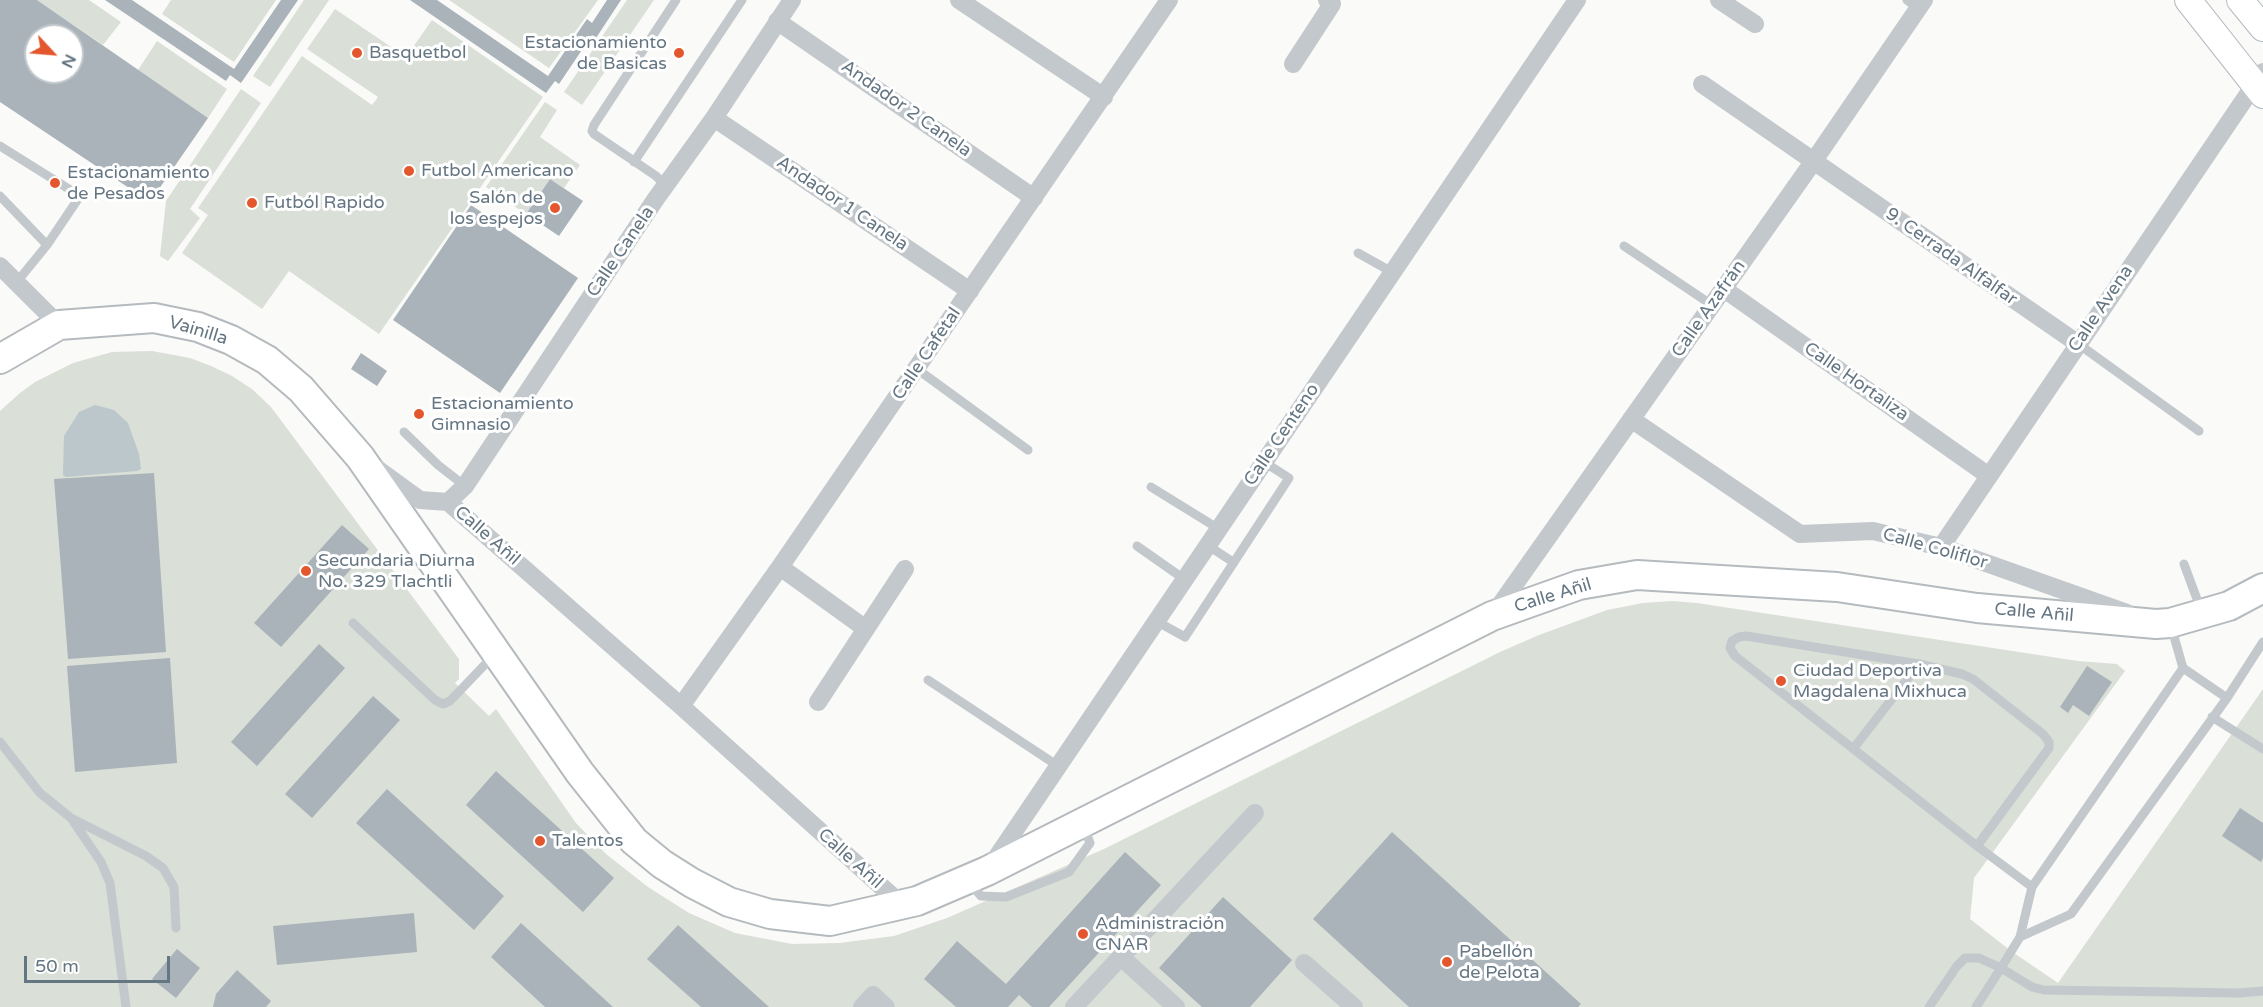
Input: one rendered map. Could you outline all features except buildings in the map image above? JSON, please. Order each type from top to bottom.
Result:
[{"type":"main road","name":"Vainilla","points":[[0,359],[59,325],[154,318],[198,327],[231,340],[267,360],[301,389],[360,457]]},
{"type":"main road","name":"Calle Añil","points":[[360,457],[580,773],[634,841],[672,870],[729,902],[770,914],[830,921],[902,905],[977,875],[1492,616],[1579,585],[1637,575],[1837,587],[1977,608],[2163,624],[2229,606],[2263,588]]},
{"type":"street","name":"Calle Canela","points":[[448,502],[465,486],[792,0]]},
{"type":"street","points":[[959,0],[1104,97]]},
{"type":"street","name":"Calle Cafetal","points":[[681,706],[917,369],[1169,0]]},
{"type":"street","points":[[1293,64],[1332,4],[1327,0]]},
{"type":"street","name":"Calle Centeno","points":[[977,875],[1058,766],[1577,0]]},
{"type":"street","points":[[1719,0],[1755,24]]},
{"type":"street","points":[[2188,0],[2260,84]]},
{"type":"street","points":[[2240,0],[2263,28]]},
{"type":"street","name":"Calle Azafrán","points":[[1492,616],[1813,162],[1916,3]]},
{"type":"street","name":"Andador 2 Canela","points":[[777,21],[1034,198]]},
{"type":"street","name":"9. Cerrada Alfalfar","points":[[1702,84],[2077,343]]},
{"type":"street","name":"Calle Avena","points":[[1941,547],[2077,343],[2260,84]]},
{"type":"street","name":"Andador 1 Canela","points":[[714,117],[970,291]]},
{"type":"street","points":[[0,266],[59,325]]},
{"type":"street","name":"Calle Hortaliza","points":[[1724,289],[1989,476]]},
{"type":"street","name":"Calle Coliflor","points":[[1631,419],[1800,534],[1873,531],[1941,547],[2163,624]]},
{"type":"street","name":"Calle Añil","points":[[360,457],[420,500],[448,502],[681,706],[902,905]]},
{"type":"street","points":[[780,567],[866,629]]},
{"type":"street","points":[[819,702],[905,569]]},
{"type":"street","points":[[1074,1007],[1255,813]]},
{"type":"street","points":[[1121,957],[1176,1007]]},
{"type":"street","points":[[1304,963],[1354,1007]]},
{"type":"street","points":[[862,1007],[873,995],[886,1007]]},
{"type":"lane","points":[[666,186],[656,176],[594,134],[592,130],[676,0]]},
{"type":"lane","points":[[634,162],[742,0]]},
{"type":"lane","points":[[0,146],[80,196],[47,244],[16,283]]},
{"type":"lane","points":[[0,196],[47,244]]},
{"type":"lane","points":[[1624,246],[1712,305]]},
{"type":"lane","points":[[1358,253],[1392,272]]},
{"type":"lane","name":"9. Cerrada Alfalfar","points":[[2077,343],[2199,431]]},
{"type":"lane","points":[[917,369],[1028,450]]},
{"type":"lane","points":[[404,432],[438,465],[465,486]]},
{"type":"lane","points":[[1156,621],[1185,637],[1289,478],[1264,462]]},
{"type":"lane","points":[[1151,487],[1219,529]]},
{"type":"lane","points":[[1207,545],[1233,562]]},
{"type":"lane","points":[[1137,546],[1185,579]]},
{"type":"lane","points":[[2184,564],[2202,614]]},
{"type":"lane","points":[[353,623],[435,700],[443,704],[450,701],[496,652]]},
{"type":"lane","points":[[2163,624],[2183,668],[2227,698]]},
{"type":"lane","points":[[1977,846],[2049,748],[2049,742],[2043,734],[1973,679],[1962,674],[1919,664],[1746,636],[1732,641],[1730,648],[1735,656],[1977,846],[2032,887]]},
{"type":"lane","points":[[2020,937],[2071,914],[2227,698],[2263,642]]},
{"type":"lane","points":[[1853,749],[1919,664]]},
{"type":"lane","points":[[1976,1007],[2020,937],[2032,887],[2183,668]]},
{"type":"lane","points":[[928,680],[1058,766]]},
{"type":"lane","points":[[2212,717],[2263,749]]},
{"type":"lane","points":[[0,742],[40,793],[71,818],[146,856],[162,867],[174,887],[176,928]]},
{"type":"lane","points":[[71,818],[101,862],[110,883],[126,1007]]},
{"type":"lane","points":[[977,875],[981,896],[1006,897],[1069,872],[1090,843],[1082,823]]},
{"type":"lane","points":[[1929,1007],[1965,958],[1979,958],[2032,987],[2044,990],[2239,993],[2263,991]]},
{"type":"shaded area","points":[[37,0],[89,0],[121,22],[103,45],[84,32],[84,24],[72,24]]},
{"type":"shaded area","points":[[171,0],[276,0],[234,62],[162,14]]},
{"type":"shaded area","points":[[304,0],[329,0],[270,87],[253,76]]},
{"type":"shaded area","points":[[449,0],[598,0],[549,68]]},
{"type":"shaded area","points":[[627,0],[654,0],[582,105],[564,92]]},
{"type":"shaded area","name":"Futbol Americano","points":[[335,9],[406,57],[432,20],[543,97],[379,334],[289,271],[262,309],[182,253],[208,215],[198,208],[302,56],[372,105],[378,97],[307,49]]},
{"type":"shaded area","points":[[157,41],[227,89],[208,118],[138,70]]},
{"type":"shaded area","points":[[241,89],[261,103],[190,209],[200,218],[168,261],[160,256],[166,201]]},
{"type":"shaded area","points":[[545,102],[557,110],[540,137],[580,165],[564,188],[550,179],[526,214],[486,187]]},
{"type":"shaded area","name":"Ciudad Deportiva Magdalena Mixhuca","points":[[152,351],[190,358],[211,366],[252,389],[271,407],[459,659],[459,679],[455,683],[489,716],[496,709],[576,823],[606,854],[648,887],[689,913],[735,933],[792,944],[839,943],[894,936],[947,918],[1104,849],[1500,652],[1607,610],[1643,603],[1672,601],[2078,661],[2117,664],[2125,671],[1974,878],[1970,919],[2058,983],[2263,689],[2263,1007],[0,1007],[0,411],[35,382],[73,363],[112,352]]},
{"type":"shaded area","points":[[95,405],[114,410],[128,423],[139,454],[141,469],[66,477],[63,475],[64,436],[79,412]]},
{"type":"place","name":"Basquetbol","points":[[357,53]]},
{"type":"place","name":"Estacionamiento de Basicas","points":[[679,53]]},
{"type":"place","name":"Futbol Americano","points":[[409,171]]},
{"type":"place","name":"Estacionamiento de Pesados","points":[[55,183]]},
{"type":"place","name":"Futból Rapido","points":[[252,203]]},
{"type":"place","name":"Salón de los espejos","points":[[555,208]]},
{"type":"place","name":"Estacionamiento Gimnasio","points":[[419,414]]},
{"type":"place","name":"Secundaria Diurna No. 329 Tlachtli","points":[[306,571]]},
{"type":"place","name":"Ciudad Deportiva Magdalena Mixhuca","points":[[1781,681]]},
{"type":"place","name":"Talentos","points":[[540,841]]},
{"type":"place","name":"Administración CNAR","points":[[1083,934]]},
{"type":"place","name":"Pabellón de Pelota","points":[[1447,962]]}]
